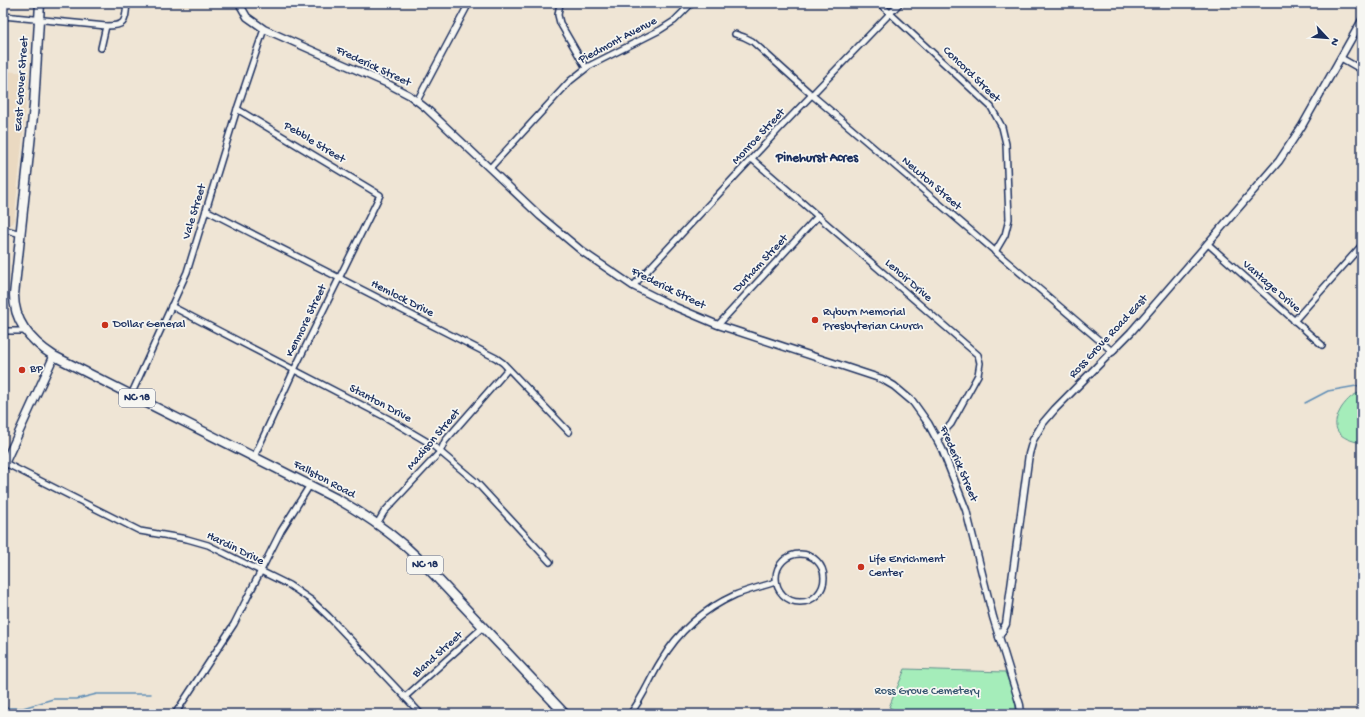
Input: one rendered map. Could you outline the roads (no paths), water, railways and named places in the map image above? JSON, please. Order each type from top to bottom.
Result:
[{"type":"main road","name":"East Grover Street","points":[[25,331],[16,315],[14,302],[34,106],[40,3]]},
{"type":"main road","name":"Fallston Road","points":[[25,331],[39,346],[54,356],[339,500],[377,524],[416,555],[565,714]]},
{"type":"main road","points":[[4,464],[54,356]]},
{"type":"street","points":[[3,16],[106,26],[119,25],[123,23],[128,3]]},
{"type":"street","name":"Frederick Street","points":[[238,3],[247,17],[264,29],[388,84],[409,95],[427,109],[540,216],[583,252],[633,286],[673,306],[718,325],[882,379],[894,386],[913,402],[937,439],[968,516],[999,637]]},
{"type":"street","points":[[417,101],[469,3]]},
{"type":"street","points":[[560,3],[558,15],[560,23],[586,68]]},
{"type":"street","name":"Piedmont Avenue","points":[[490,168],[570,81],[586,68],[664,28],[674,21],[692,3]]},
{"type":"street","name":"Concord Street","points":[[879,3],[992,107],[1002,127],[1007,156],[1009,219],[1005,235],[995,252]]},
{"type":"street","name":"Monroe Street","points":[[633,286],[752,158],[900,3]]},
{"type":"street","name":"Ross Grove Road East","points":[[999,637],[1004,630],[1008,611],[1029,454],[1038,430],[1055,409],[1114,352],[1282,156],[1302,126],[1362,20]]},
{"type":"street","points":[[101,48],[106,26]]},
{"type":"street","name":"Vale Street","points":[[131,395],[187,272],[237,109],[264,29]]},
{"type":"street","name":"Newton Street","points":[[735,34],[752,41],[812,95],[1114,352]]},
{"type":"street","points":[[1341,58],[1362,70]]},
{"type":"street","name":"Pebble Street","points":[[237,109],[380,195]]},
{"type":"street","name":"Lenoir Drive","points":[[752,158],[978,355],[980,363],[978,375],[951,424],[937,439]]},
{"type":"street","name":"Kenmore Street","points":[[254,457],[294,370],[380,195]]},
{"type":"street","name":"Hemlock Drive","points":[[206,210],[485,352],[508,369],[569,432]]},
{"type":"street","name":"Durham Street","points":[[718,325],[818,216]]},
{"type":"street","points":[[3,229],[21,234]]},
{"type":"street","name":"Vantage Drive","points":[[1208,244],[1322,345]]},
{"type":"street","points":[[1294,321],[1362,245]]},
{"type":"street","name":"Stanton Drive","points":[[171,306],[387,418],[431,444],[476,482],[550,562]]},
{"type":"street","points":[[3,331],[25,331]]},
{"type":"street","name":"Madison Street","points":[[377,524],[384,512],[440,452],[445,441],[508,369]]},
{"type":"street","name":"Hardin Drive","points":[[4,464],[140,531],[188,539],[208,545],[289,586],[311,600],[329,617],[421,714]]},
{"type":"street","points":[[175,714],[234,624],[282,531],[310,485]]},
{"type":"street","points":[[806,554],[819,563],[823,570],[823,586],[819,593],[806,601],[798,602],[790,600],[779,590],[776,582],[776,574],[779,566],[790,556],[806,554]]},
{"type":"street","points":[[630,714],[667,651],[691,623],[712,608],[736,595],[776,582]]},
{"type":"street","name":"Bland Street","points":[[405,697],[483,627]]},
{"type":"street","points":[[999,637],[1020,705],[1021,714]]},
{"type":"waterway","points":[[1305,403],[1328,391],[1362,385]]},
{"type":"waterway","points":[[3,708],[23,708],[53,699],[77,699],[97,694],[151,694]]},
{"type":"place","name":"Ryburn Memorial Presbyterian Church","points":[[815,320]]},
{"type":"place","name":"Dollar General","points":[[105,325]]},
{"type":"place","name":"BP","points":[[22,370]]},
{"type":"place","name":"Life Enrichment Center","points":[[861,567]]},
{"type":"district","name":"Pinehurst Acres","points":[[817,158]]},
{"type":"park label","name":"Ross Grove Cemetery","points":[[927,692]]}]
